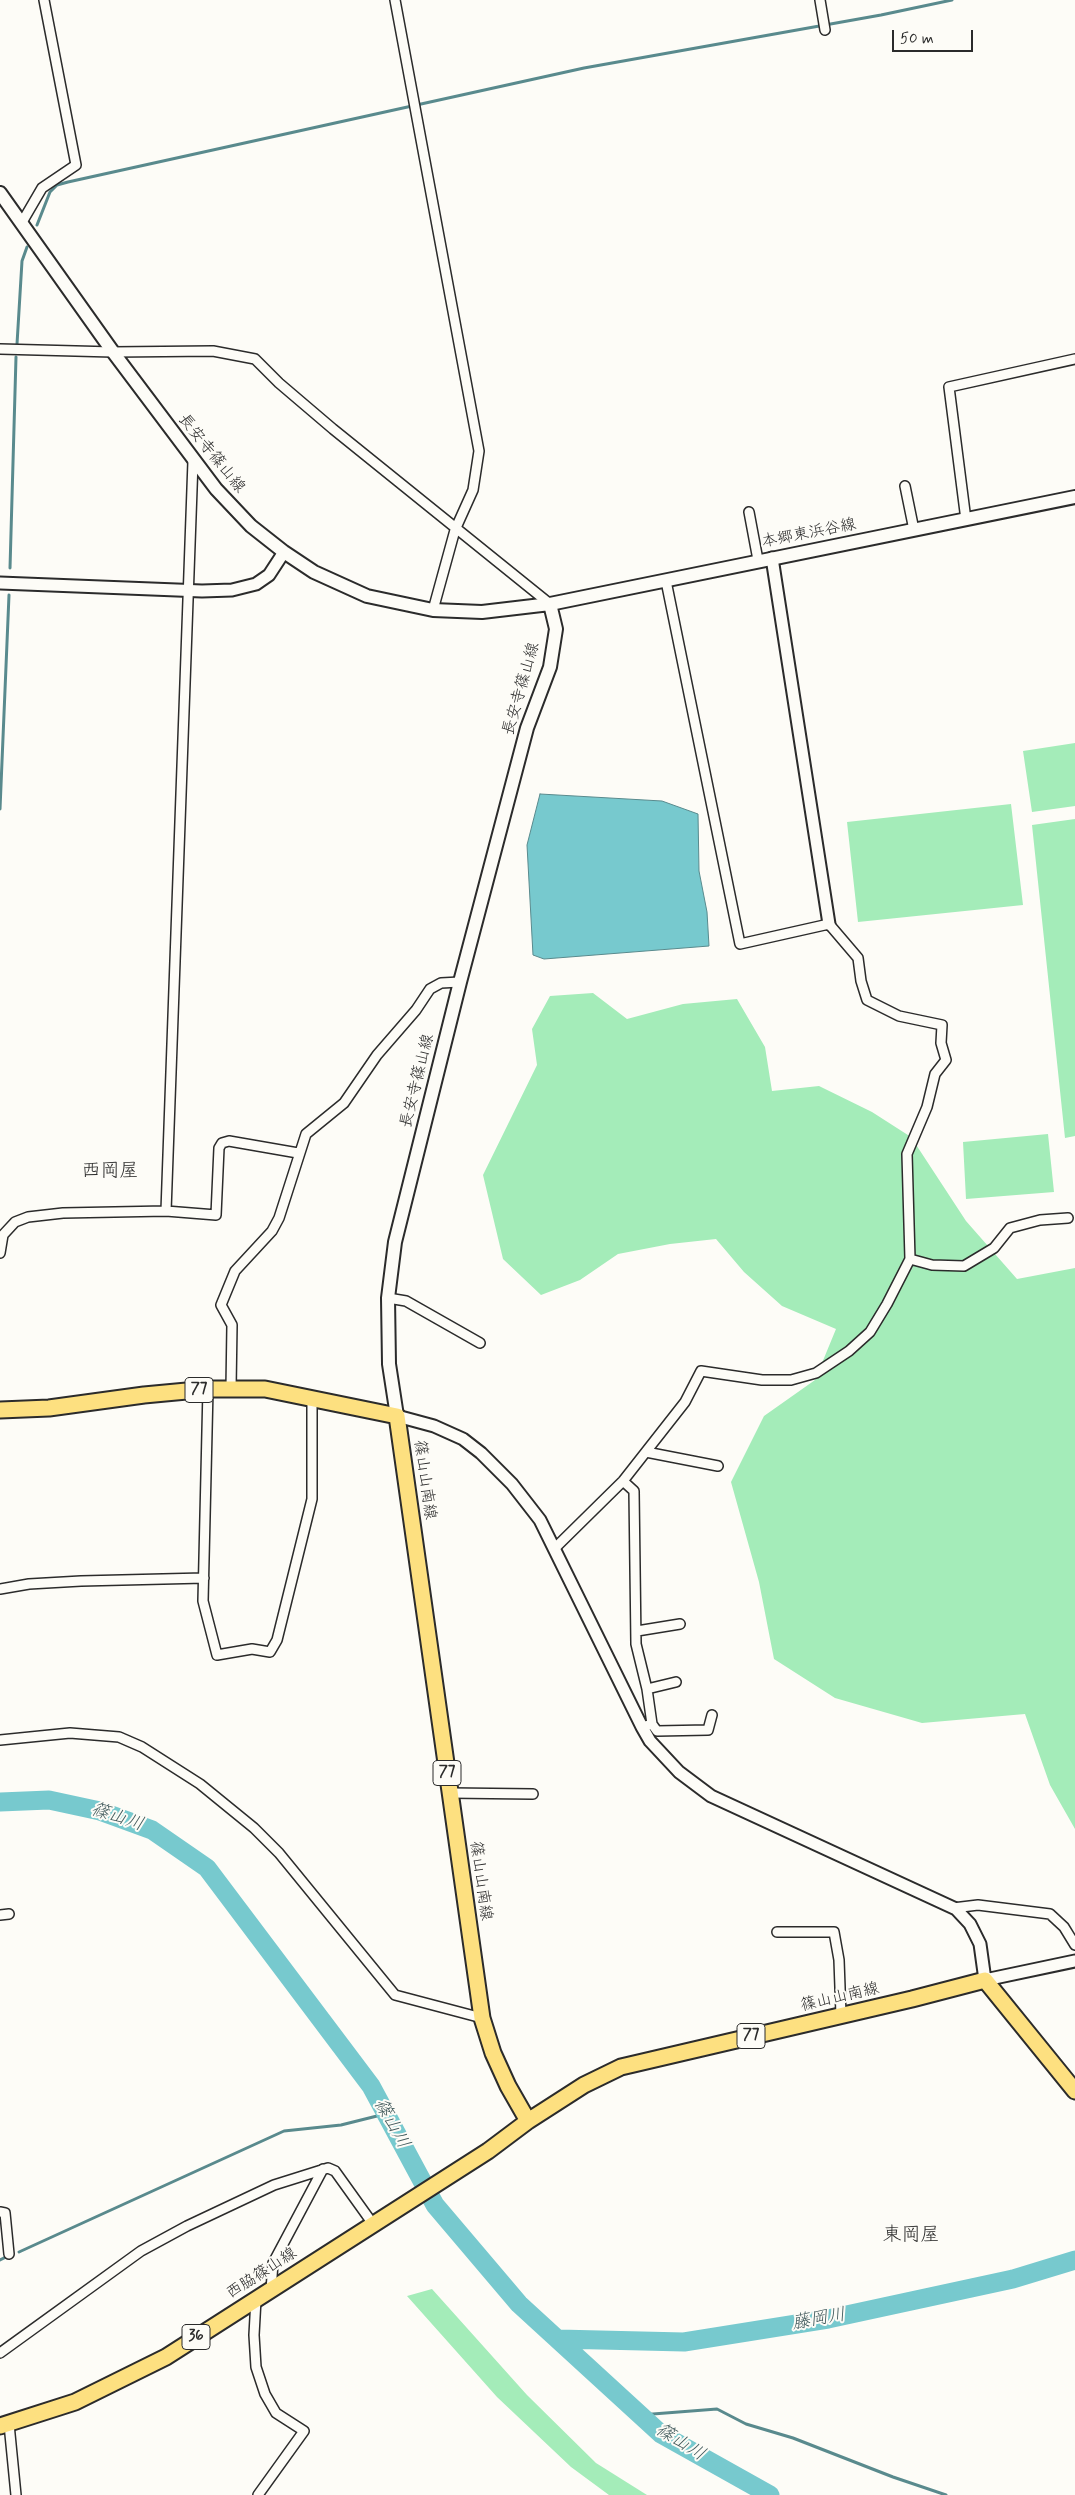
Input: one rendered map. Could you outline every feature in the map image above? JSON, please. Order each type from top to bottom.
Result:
[{"type":"main road","name":"長安寺篠山線","points":[[0,193],[112,352],[193,461],[251,526],[284,552],[314,572],[367,596],[432,610],[482,612],[550,604],[556,629],[550,667],[527,728],[460,982],[395,1242],[388,1298],[389,1364],[397,1416]]},
{"type":"main road","name":"本郷東浜谷線","points":[[550,604],[666,581],[758,560],[1075,497]]},
{"type":"main road","name":"77","points":[[0,1410],[49,1408],[144,1395],[208,1389],[265,1388],[312,1396],[397,1416]]},
{"type":"main road","name":"篠山山南線","points":[[397,1416],[482,2018],[493,2053],[508,2086],[528,2121],[584,2085],[621,2067],[985,1980]]},
{"type":"main road","points":[[985,1980],[1075,2091]]},
{"type":"main road","name":"西脇篠山線","points":[[4,2425],[75,2402],[117,2383],[166,2357],[488,2150],[528,2121]]},
{"type":"street","points":[[21,224],[42,188],[76,165],[44,0]]},
{"type":"street","points":[[395,0],[479,451],[473,490],[455,530],[432,610]]},
{"type":"street","points":[[820,0],[825,30]]},
{"type":"street","points":[[0,349],[112,352],[213,351],[256,359],[279,383],[455,530],[550,604]]},
{"type":"street","points":[[966,520],[949,387],[1075,360]]},
{"type":"street","points":[[166,1211],[193,461]]},
{"type":"street","points":[[905,486],[914,530]]},
{"type":"street","points":[[748,512],[758,560]]},
{"type":"street","points":[[0,583],[189,591],[232,590],[256,584],[268,575],[284,552]]},
{"type":"street","points":[[554,1549],[623,1480],[685,1402],[701,1371],[762,1380],[791,1380],[816,1373],[849,1351],[870,1332],[910,1259],[907,1154],[928,1107],[935,1074],[946,1060],[941,1043],[942,1025],[899,1016],[867,1000],[861,981],[858,958],[829,924],[772,558]]},
{"type":"street","points":[[666,581],[740,944],[829,924]]},
{"type":"street","points":[[231,1388],[232,1325],[221,1305],[235,1271],[272,1231],[279,1218],[298,1153],[306,1134],[344,1103],[377,1055],[416,1010],[430,989],[441,983],[460,982]]},
{"type":"street","points":[[0,1254],[3,1235],[15,1222],[28,1217],[63,1213],[166,1211],[216,1215],[219,1148],[222,1143],[229,1140],[298,1153]]},
{"type":"street","points":[[910,1259],[932,1265],[964,1266],[994,1248],[1010,1228],[1040,1220],[1068,1218]]},
{"type":"street","points":[[388,1298],[406,1302],[480,1343]]},
{"type":"street","points":[[208,1389],[203,1601],[217,1655],[252,1649],[270,1652],[277,1640],[285,1601],[312,1499],[312,1396]]},
{"type":"street","points":[[397,1416],[434,1426],[463,1439],[481,1453],[512,1484],[540,1520],[647,1726],[657,1731],[708,1730],[712,1715]]},
{"type":"street","points":[[646,1452],[718,1466]]},
{"type":"street","points":[[623,1480],[634,1491],[636,1644],[647,1689],[647,1726],[650,1741],[679,1772],[711,1796],[953,1908],[970,1924],[980,1944],[985,1980],[1075,1961]]},
{"type":"street","points":[[0,1589],[29,1584],[81,1581],[204,1578]]},
{"type":"street","points":[[637,1631],[680,1624]]},
{"type":"street","points":[[647,1689],[676,1682]]},
{"type":"street","points":[[0,1740],[70,1733],[119,1737],[142,1748],[200,1784],[254,1828],[279,1854],[395,1994],[482,2018]]},
{"type":"street","points":[[450,1793],[533,1794]]},
{"type":"street","points":[[953,1908],[978,1905],[1050,1914],[1064,1926],[1075,1945]]},
{"type":"street","points":[[777,1932],[834,1932],[839,1960],[841,2015]]},
{"type":"street","points":[[271,2290],[272,2264],[323,2169]]},
{"type":"street","points":[[0,2353],[141,2252],[187,2226],[274,2185],[323,2169],[335,2171],[375,2223]]},
{"type":"street","points":[[0,2212],[5,2213],[9,2254]]},
{"type":"street","points":[[256,2299],[254,2335],[256,2367],[265,2394],[276,2413],[304,2431],[258,2495]]},
{"type":"street","points":[[4,2425],[16,2495]]},
{"type":"green space","points":[[1075,743],[1075,806],[1032,812],[1023,751]]},
{"type":"green space","points":[[1011,804],[1023,905],[858,922],[847,822]]},
{"type":"green space","points":[[1075,819],[1075,1136],[1065,1138],[1032,825]]},
{"type":"green space","points":[[593,993],[627,1019],[683,1004],[737,999],[765,1047],[772,1091],[819,1086],[872,1112],[911,1137],[966,1221],[1017,1279],[1075,1268],[1075,1829],[1050,1785],[1025,1714],[922,1723],[835,1698],[774,1659],[759,1582],[731,1482],[764,1416],[815,1380],[836,1329],[782,1306],[744,1272],[716,1239],[670,1244],[618,1254],[580,1280],[541,1295],[503,1259],[483,1175],[537,1065],[532,1029],[550,996]]},
{"type":"green space","points":[[1048,1134],[1054,1192],[966,1199],[963,1142]]},
{"type":"green space","points":[[432,2289],[527,2395],[596,2463],[647,2495],[609,2495],[571,2467],[497,2397],[407,2296]]},
{"type":"water","points":[[540,794],[662,801],[698,814],[699,871],[707,912],[709,946],[544,959],[533,955],[527,845]]},
{"type":"waterway","points":[[37,225],[50,192],[57,185],[68,182],[584,68],[881,15],[952,0]]},
{"type":"waterway","points":[[17,344],[22,261],[27,247]]},
{"type":"waterway","points":[[10,568],[16,357]]},
{"type":"waterway","points":[[0,809],[9,595]]},
{"type":"waterway","name":"篠山川","points":[[0,1802],[49,1800],[100,1811],[152,1830],[207,1868],[371,2086],[435,2205],[519,2304],[661,2434],[770,2495]]},
{"type":"waterway","points":[[19,2252],[284,2131],[341,2125],[385,2114]]},
{"type":"waterway","points":[[0,2260],[8,2256]]},
{"type":"waterway","name":"藤岡川","points":[[558,2339],[684,2342],[828,2319],[1013,2279],[1075,2260]]},
{"type":"waterway","points":[[640,2415],[717,2409],[746,2424],[793,2438],[893,2477],[946,2495]]},
{"type":"district","name":"西岡屋","points":[[110,1172]]},
{"type":"district","name":"東岡屋","points":[[911,2236]]}]
